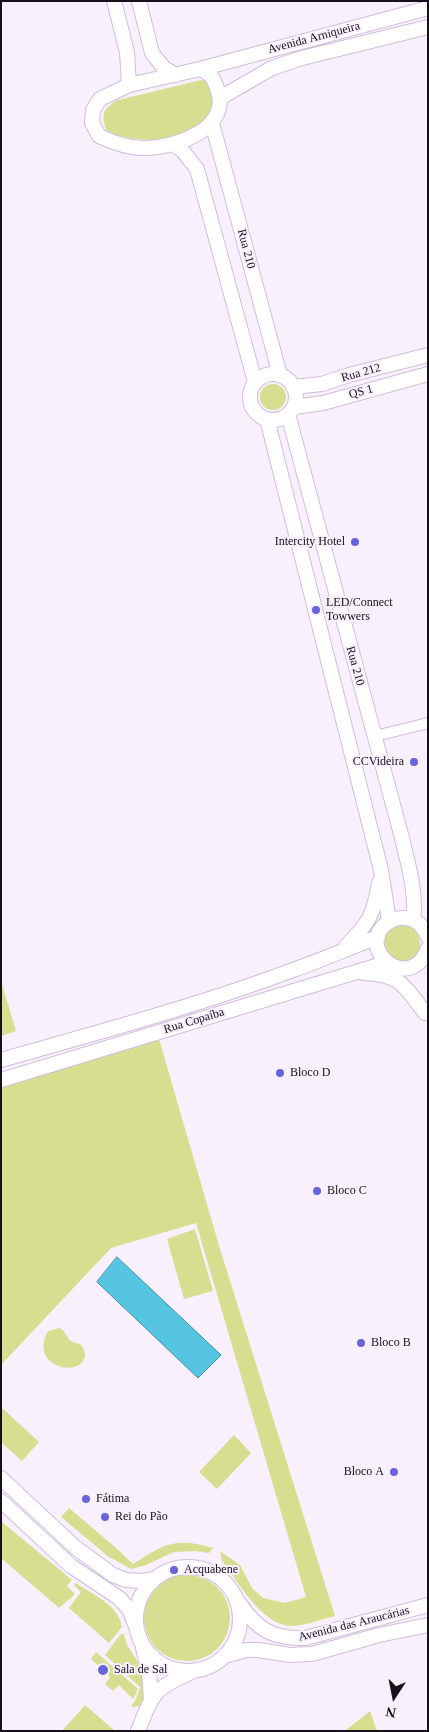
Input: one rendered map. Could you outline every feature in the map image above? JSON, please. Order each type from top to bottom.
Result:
[{"type":"main road","points":[[114,1],[127,52],[129,85]]},
{"type":"main road","points":[[138,1],[152,53],[164,68],[176,75]]},
{"type":"main road","name":"Avenida Arniqueira","points":[[212,123],[194,136],[172,144],[146,148],[120,145],[99,136],[92,123],[94,110],[100,99],[129,85],[200,69],[428,8]]},
{"type":"main road","name":"Avenida Arniqueira","points":[[220,98],[272,68],[302,58],[428,27]]},
{"type":"main road","points":[[200,69],[214,78],[220,98],[219,109],[212,123]]},
{"type":"main road","name":"Rua 210","points":[[212,123],[280,375]]},
{"type":"main road","points":[[172,144],[182,150],[197,169],[255,382]]},
{"type":"main road","name":"Rua 212","points":[[293,387],[322,384],[349,375],[428,355]]},
{"type":"main road","name":"QS 1","points":[[291,410],[428,374]]},
{"type":"main road","points":[[266,375],[280,375],[290,382],[296,400],[291,410],[282,418],[275,420],[267,419],[254,411],[251,404],[251,389],[255,382],[266,375]]},
{"type":"main road","name":"Rua 210","points":[[291,410],[343,624],[375,736],[413,886],[416,904],[414,920]]},
{"type":"main road","name":"Rua 210","points":[[267,419],[381,870],[389,921]]},
{"type":"main road","points":[[343,950],[367,924],[373,912],[381,870]]},
{"type":"main road","points":[[426,1019],[410,979],[378,951],[378,936],[389,921],[405,918],[414,920],[423,927],[428,937]]},
{"type":"main road","name":"Rua Copaíba","points":[[1,1060],[138,1022],[292,970],[378,936]]},
{"type":"main road","name":"Rua Copaíba","points":[[1,1080],[357,972],[392,965],[408,968],[416,965],[424,958],[428,949]]},
{"type":"main road","points":[[357,972],[374,973],[395,978],[402,984],[426,1019]]},
{"type":"main road","points":[[1,1478],[76,1548],[113,1575],[126,1580],[142,1581],[154,1579]]},
{"type":"main road","points":[[1,1501],[71,1566],[120,1598],[129,1609],[149,1672],[150,1699],[138,1731]]},
{"type":"main road","points":[[150,1699],[168,1683],[212,1665],[224,1656],[234,1644],[239,1630],[240,1614],[236,1600],[228,1586],[217,1576],[203,1569],[177,1568],[165,1572],[154,1579],[143,1593],[137,1609],[138,1633],[150,1654],[164,1665],[181,1670],[199,1670]]},
{"type":"main road","name":"Avenida das Araucárias","points":[[236,1600],[248,1617],[261,1628],[274,1636],[290,1639],[306,1638],[428,1605]]},
{"type":"main road","points":[[374,1619],[372,1629],[373,1633],[377,1636]]},
{"type":"main road","name":"Avenida das Araucárias","points":[[224,1656],[246,1650],[290,1655],[312,1654],[377,1636],[428,1626]]},
{"type":"main road","points":[[332,1631],[338,1639],[336,1648]]},
{"type":"street","points":[[375,736],[428,723]]},
{"type":"green space","points":[[201,80],[208,82],[216,99],[208,114],[198,126],[185,134],[156,140],[124,137],[108,133],[103,118],[104,114],[109,106],[118,100]]},
{"type":"green space","points":[[273,384],[282,388],[286,397],[282,406],[273,410],[264,406],[260,397],[264,388]]},
{"type":"green space","points":[[402,925],[409,926],[415,930],[419,936],[419,950],[415,956],[409,960],[402,961],[395,960],[389,956],[385,950],[384,943],[385,936],[389,930],[395,926]]},
{"type":"green space","points":[[1,981],[16,1031],[1,1036]]},
{"type":"green space","points":[[159,1039],[220,1249],[335,1616],[293,1626],[282,1625],[262,1612],[222,1561],[220,1551],[240,1565],[252,1588],[263,1598],[285,1603],[306,1597],[196,1223],[111,1248],[1,1365],[1,1087]]},
{"type":"green space","points":[[195,1229],[213,1291],[184,1299],[167,1239]]},
{"type":"green space","points":[[60,1328],[70,1340],[81,1345],[84,1350],[85,1356],[81,1363],[75,1367],[57,1366],[50,1361],[45,1353],[44,1343],[48,1331]]},
{"type":"green space","points":[[1,1407],[39,1442],[22,1461],[1,1442]]},
{"type":"green space","points":[[234,1435],[251,1453],[217,1489],[199,1472]]},
{"type":"green space","points":[[69,1508],[133,1564],[170,1544],[189,1543],[213,1548],[209,1553],[195,1551],[174,1552],[146,1565],[131,1569],[109,1557],[61,1517]]},
{"type":"green space","points":[[2,1522],[72,1580],[67,1586],[75,1594],[59,1608],[1,1558]]},
{"type":"green space","points":[[187,1575],[203,1579],[217,1588],[226,1602],[230,1618],[226,1634],[217,1648],[203,1657],[187,1661],[171,1657],[157,1648],[148,1634],[144,1618],[148,1602],[157,1588],[171,1579]]},
{"type":"green space","points":[[76,1583],[104,1601],[120,1619],[122,1627],[109,1643],[69,1608],[81,1592],[74,1585]]},
{"type":"green space","points":[[121,1634],[124,1634],[127,1645],[141,1667],[147,1692],[140,1706],[131,1707],[140,1687],[105,1655]]},
{"type":"green space","points":[[96,1652],[138,1689],[133,1699],[119,1685],[113,1691],[105,1684],[110,1677],[91,1659]]},
{"type":"green space","points":[[85,1705],[115,1731],[62,1731]]},
{"type":"green space","points":[[370,1711],[377,1731],[345,1731],[346,1730]]},
{"type":"water","points":[[117,1257],[221,1355],[198,1378],[97,1282]]},
{"type":"place","name":"Intercity Hotel","points":[[355,542]]},
{"type":"place","name":"LED/Connect Towwers","points":[[316,610]]},
{"type":"place","name":"CCVideira","points":[[414,762]]},
{"type":"place","name":"Bloco D","points":[[280,1073]]},
{"type":"place","name":"Bloco C","points":[[317,1191]]},
{"type":"place","name":"Bloco B","points":[[361,1343]]},
{"type":"place","name":"Bloco A","points":[[394,1472]]},
{"type":"place","name":"Fátima","points":[[86,1499]]},
{"type":"place","name":"Rei do Pão","points":[[105,1517]]},
{"type":"place","name":"Acquabene","points":[[174,1570]]},
{"type":"place","name":"Sala de Sal","points":[[103,1670]]}]
